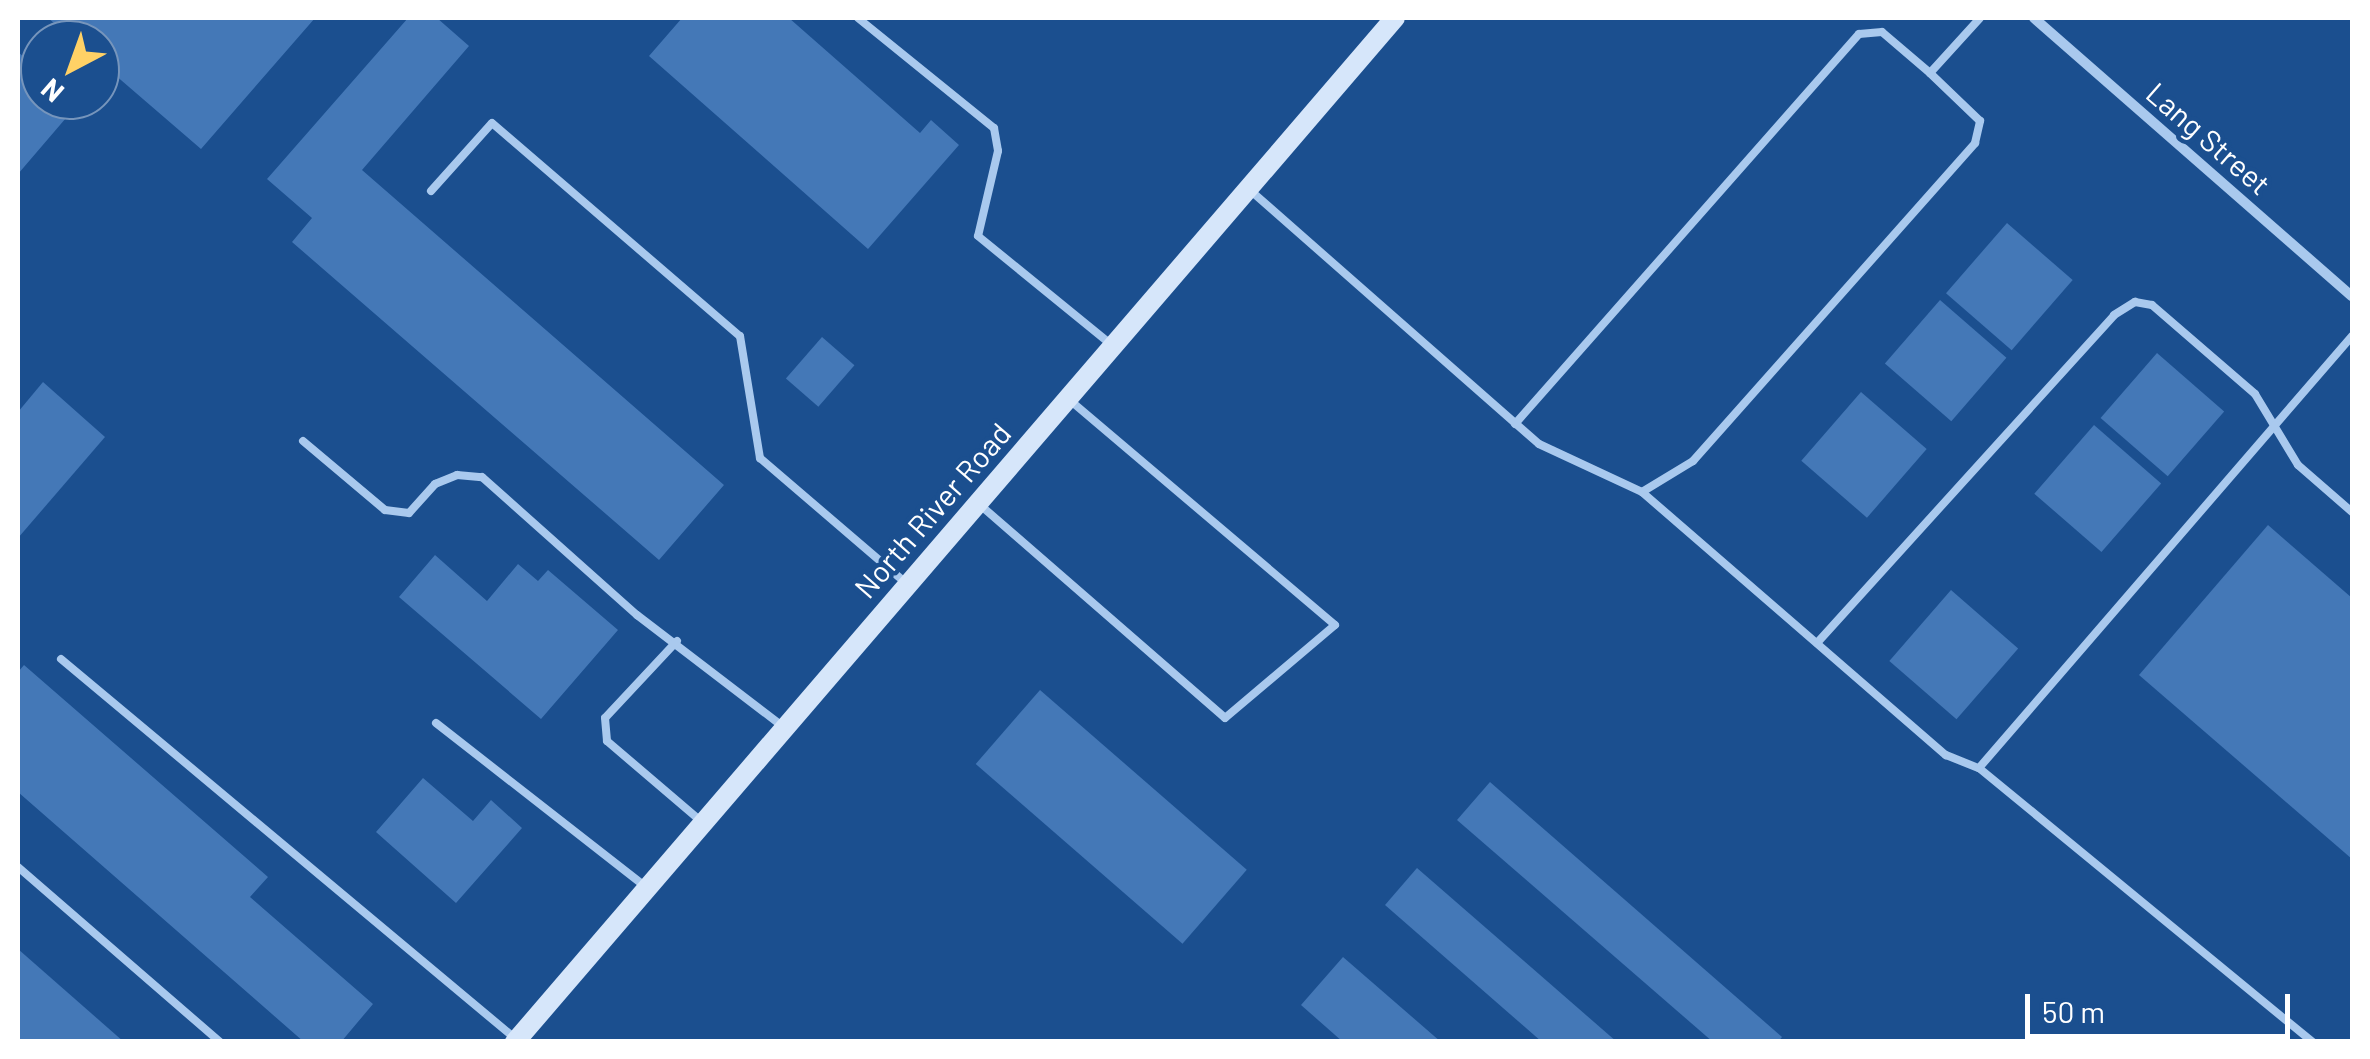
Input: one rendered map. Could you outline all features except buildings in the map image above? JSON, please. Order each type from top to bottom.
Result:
[{"type":"street","name":"North River Road","points":[[516,1041],[1395,18]]},
{"type":"street","name":"Lang Street","points":[[2034,18],[2352,296]]},
{"type":"lane","points":[[858,18],[994,128],[998,151],[978,236],[1113,346]]},
{"type":"lane","points":[[1930,73],[1980,18]]},
{"type":"lane","points":[[1515,424],[1859,34],[1882,32],[1980,120],[1975,143],[1693,461],[1642,492]]},
{"type":"lane","points":[[431,191],[492,123],[740,336],[760,458],[908,584]]},
{"type":"lane","points":[[1248,188],[1538,444],[1642,492],[1946,755],[1979,768],[2313,1042]]},
{"type":"lane","points":[[1817,644],[2114,315],[2135,302],[2152,305],[2256,394],[2298,464],[2352,512]]},
{"type":"lane","points":[[1979,768],[2352,336]]},
{"type":"lane","points":[[978,503],[1225,718],[1335,624],[1068,398]]},
{"type":"lane","points":[[303,441],[386,510],[409,513],[434,484],[457,475],[482,477],[637,615],[676,641],[784,728]]},
{"type":"lane","points":[[676,641],[605,718],[607,741],[703,823]]},
{"type":"lane","points":[[61,659],[516,1041]]},
{"type":"lane","points":[[436,723],[647,888]]},
{"type":"lane","points":[[18,867],[220,1042]]}]
